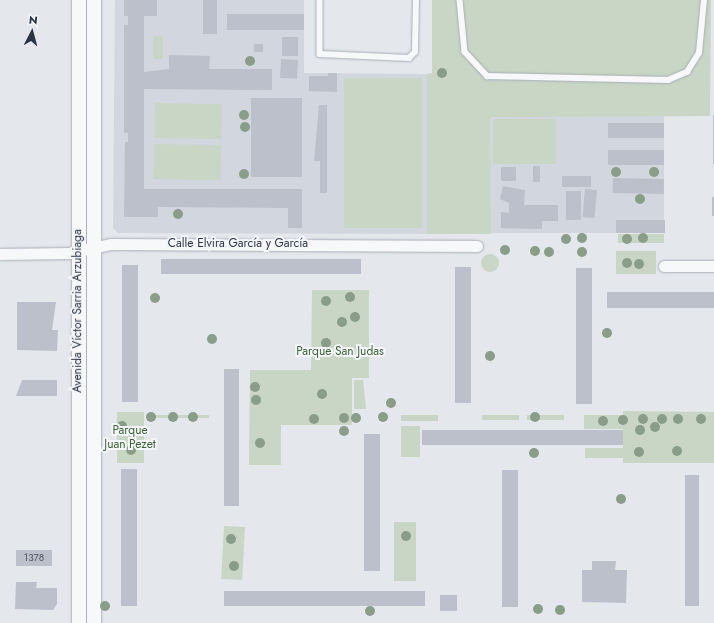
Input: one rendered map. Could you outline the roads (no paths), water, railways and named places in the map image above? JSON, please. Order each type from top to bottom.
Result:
[{"type":"street","name":"Avenida Víctor Sarria Arzubiaga","points":[[79,0],[79,623]]},
{"type":"street","name":"Avenida Víctor Sarria Arzubiaga","points":[[94,0],[94,623]]},
{"type":"street","name":"Calle Elvira García y García","points":[[0,254],[78,251],[94,246],[477,246]]},
{"type":"street","points":[[664,266],[714,266]]},
{"type":"lane","points":[[320,0],[320,54],[410,58],[415,52],[416,0]]},
{"type":"lane","points":[[460,0],[465,52],[486,76],[660,80],[678,78],[695,63],[702,41],[704,0]]},
{"type":"park label","name":"Parque San Judas","points":[[340,352]]},
{"type":"park label","name":"Parque Juan Pezet","points":[[130,438]]}]
